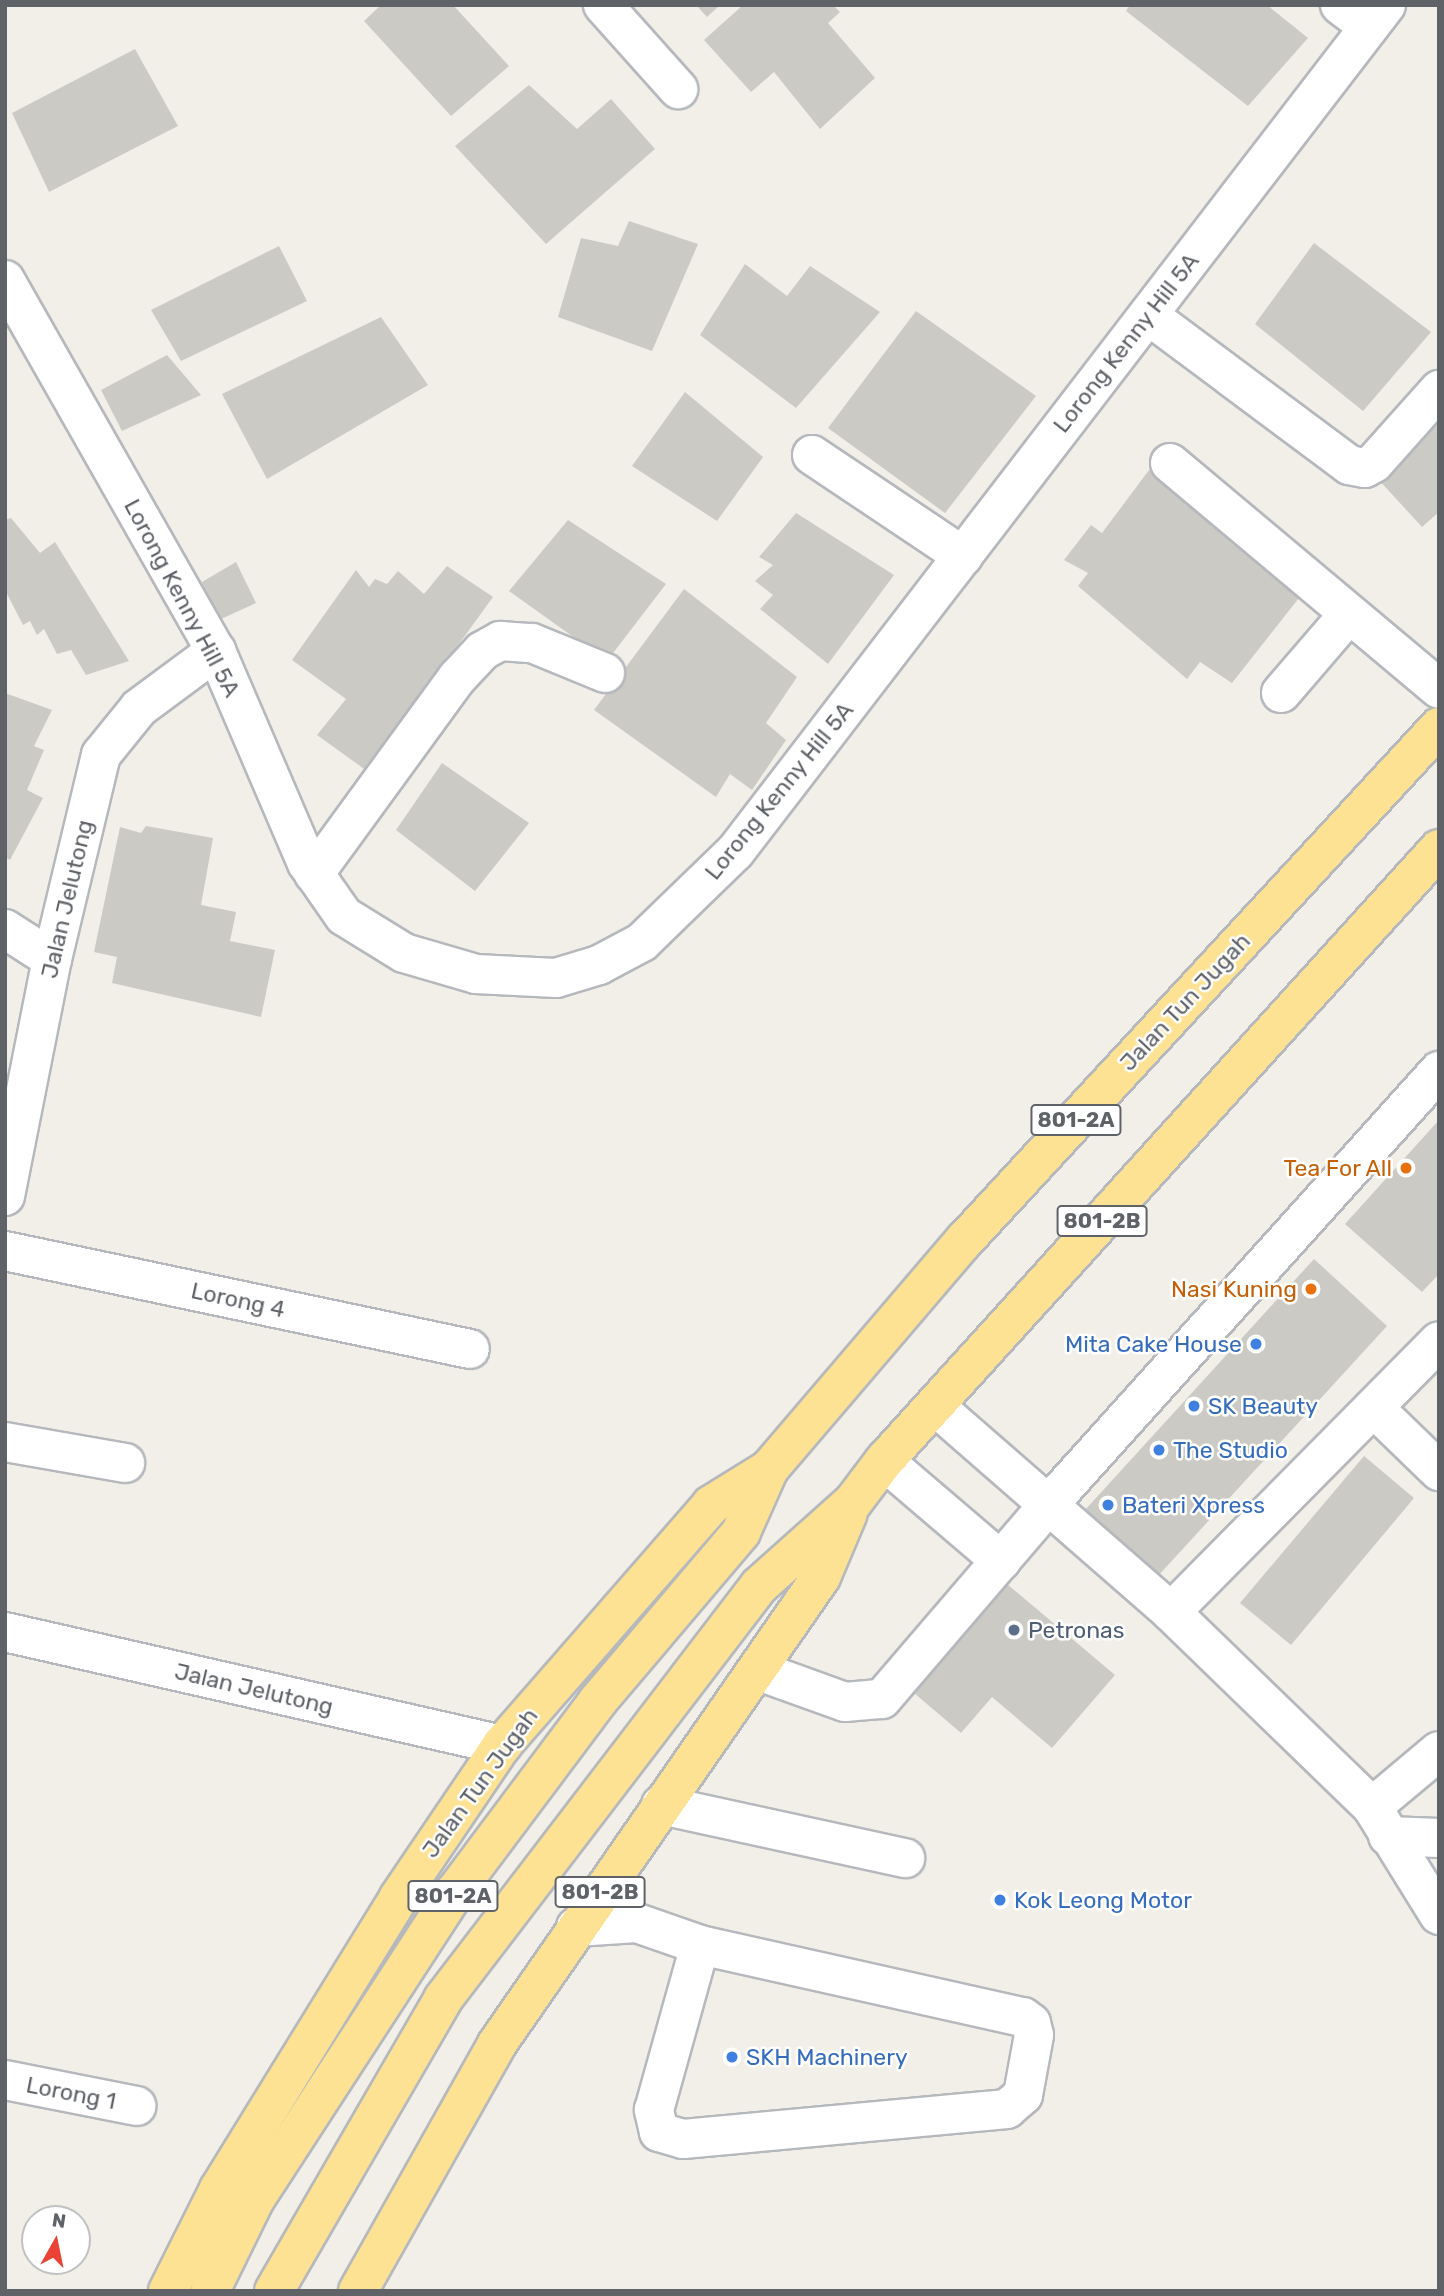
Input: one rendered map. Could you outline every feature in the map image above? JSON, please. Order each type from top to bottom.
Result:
[{"type":"highway","name":"Jalan Tun Jugah","points":[[210,2291],[254,2201],[455,1892],[597,1702],[741,1532],[769,1469],[964,1241],[1439,727]]},
{"type":"highway","name":"801-2B","points":[[274,2291],[443,1999],[759,1586],[853,1502],[884,1461],[1439,849]]},
{"type":"highway","name":"Jalan Tun Jugah","points":[[168,2291],[226,2177],[399,1897],[502,1745],[711,1505],[769,1469]]},
{"type":"highway","name":"801-2B","points":[[358,2291],[497,2044],[661,1805],[759,1671],[821,1577],[853,1502]]},
{"type":"street","points":[[603,5],[678,89]]},
{"type":"street","name":"Lorong Kenny Hill 5A","points":[[5,280],[216,651],[314,874],[344,916],[404,953],[476,974],[513,978],[556,978],[599,965],[642,942],[735,852],[1148,315],[1365,12]]},
{"type":"street","points":[[1148,315],[1349,465],[1364,468],[1374,463],[1439,390]]},
{"type":"street","points":[[812,455],[963,556]]},
{"type":"street","points":[[1170,463],[1439,689]]},
{"type":"street","points":[[1281,693],[1349,614]]},
{"type":"street","points":[[314,874],[457,678],[482,651],[500,641],[532,643],[605,673]]},
{"type":"street","name":"Jalan Jelutong","points":[[5,1196],[52,959],[101,755],[139,708],[216,651]]},
{"type":"street","points":[[5,929],[52,959]]},
{"type":"street","points":[[759,1671],[845,1702],[882,1699],[1049,1504],[1439,1071]]},
{"type":"street","name":"Lorong 4","points":[[5,1251],[470,1349]]},
{"type":"street","points":[[1171,1612],[1437,1347]]},
{"type":"street","points":[[935,1406],[1171,1612],[1380,1822],[1439,1914]]},
{"type":"street","points":[[1374,1408],[1439,1471]]},
{"type":"street","points":[[5,1442],[125,1463]]},
{"type":"street","points":[[884,1461],[1001,1561]]},
{"type":"street","name":"Jalan Jelutong","points":[[5,1632],[502,1745]]},
{"type":"street","points":[[1380,1822],[1439,1751]]},
{"type":"street","points":[[661,1805],[905,1858]]},
{"type":"street","points":[[1380,1822],[1439,1838]]},
{"type":"street","points":[[576,1927],[637,1923],[700,1945],[1023,2017],[1031,2023],[1034,2035],[1023,2095],[1007,2109],[683,2138],[659,2132],[654,2110],[700,1945]]},
{"type":"street","name":"Lorong 1","points":[[5,2080],[136,2106]]},
{"type":"building","points":[[381,5],[453,5],[509,66],[451,116],[364,21]]},
{"type":"building","points":[[696,5],[720,5],[707,17]]},
{"type":"building","points":[[743,5],[833,5],[840,12],[828,23],[875,78],[820,129],[774,72],[751,92],[704,40]]},
{"type":"building","points":[[1130,5],[1267,5],[1308,38],[1248,106],[1126,11]]},
{"type":"building","points":[[135,49],[178,126],[49,192],[12,113]]},
{"type":"building","points":[[529,85],[577,129],[611,99],[655,149],[546,244],[455,146]]},
{"type":"building","points":[[629,221],[698,244],[652,351],[558,317],[581,238],[618,246]]},
{"type":"building","points":[[1314,243],[1431,332],[1363,411],[1255,324]]},
{"type":"building","points":[[279,246],[307,301],[181,361],[151,310]]},
{"type":"building","points":[[745,264],[787,296],[810,266],[880,312],[796,408],[700,335]]},
{"type":"building","points":[[916,311],[1036,396],[945,513],[828,428]]},
{"type":"building","points":[[381,317],[428,385],[267,479],[222,394]]},
{"type":"building","points":[[167,355],[201,395],[122,431],[101,390]]},
{"type":"building","points":[[685,392],[763,457],[717,521],[632,466]]},
{"type":"building","points":[[1439,424],[1439,512],[1422,527],[1377,478]]},
{"type":"building","points":[[1149,470],[1306,589],[1232,683],[1200,662],[1187,679],[1078,586],[1088,573],[1064,560],[1091,525],[1102,533]]},
{"type":"building","points":[[796,513],[894,575],[828,664],[760,609],[773,595],[755,581],[773,565],[759,557]]},
{"type":"building","points":[[11,518],[40,553],[55,542],[129,661],[86,675],[71,650],[57,654],[44,629],[37,635],[30,621],[23,625],[5,590],[5,520]]},
{"type":"building","points":[[568,520],[666,584],[607,661],[509,591]]},
{"type":"building","points":[[236,562],[256,603],[219,620],[202,582]]},
{"type":"building","points":[[447,566],[493,597],[367,771],[317,735],[346,699],[292,660],[356,570],[369,587],[375,579],[387,584],[398,571],[424,594]]},
{"type":"building","points":[[684,589],[797,677],[766,723],[786,740],[752,790],[730,774],[716,797],[594,710]]},
{"type":"building","points":[[5,693],[52,710],[34,746],[44,750],[27,790],[43,798],[10,860],[5,857]]},
{"type":"building","points":[[442,763],[529,823],[475,891],[396,830]]},
{"type":"building","points":[[146,826],[213,838],[201,905],[236,912],[230,941],[275,950],[261,1017],[112,983],[117,957],[94,952],[120,827],[141,833]]},
{"type":"building","points":[[1439,1120],[1439,1274],[1422,1292],[1345,1224]]},
{"type":"building","points":[[1314,1259],[1387,1326],[1158,1576],[1085,1510]]},
{"type":"building","points":[[1364,1456],[1414,1498],[1291,1645],[1240,1603]]},
{"type":"building","name":"Petronas","points":[[1007,1584],[1115,1675],[1052,1748],[992,1697],[961,1733],[914,1693]]},
{"type":"place","name":"Tea For All","points":[[1406,1168]]},
{"type":"place","name":"Nasi Kuning","points":[[1311,1289]]},
{"type":"place","name":"Mita Cake House","points":[[1256,1344]]},
{"type":"place","name":"SK Beauty","points":[[1194,1406]]},
{"type":"place","name":"The Studio","points":[[1159,1450]]},
{"type":"place","name":"Bateri Xpress","points":[[1108,1505]]},
{"type":"place","name":"Petronas","points":[[1014,1630]]},
{"type":"place","name":"Kok Leong Motor","points":[[1000,1900]]},
{"type":"place","name":"SKH Machinery","points":[[732,2057]]}]
